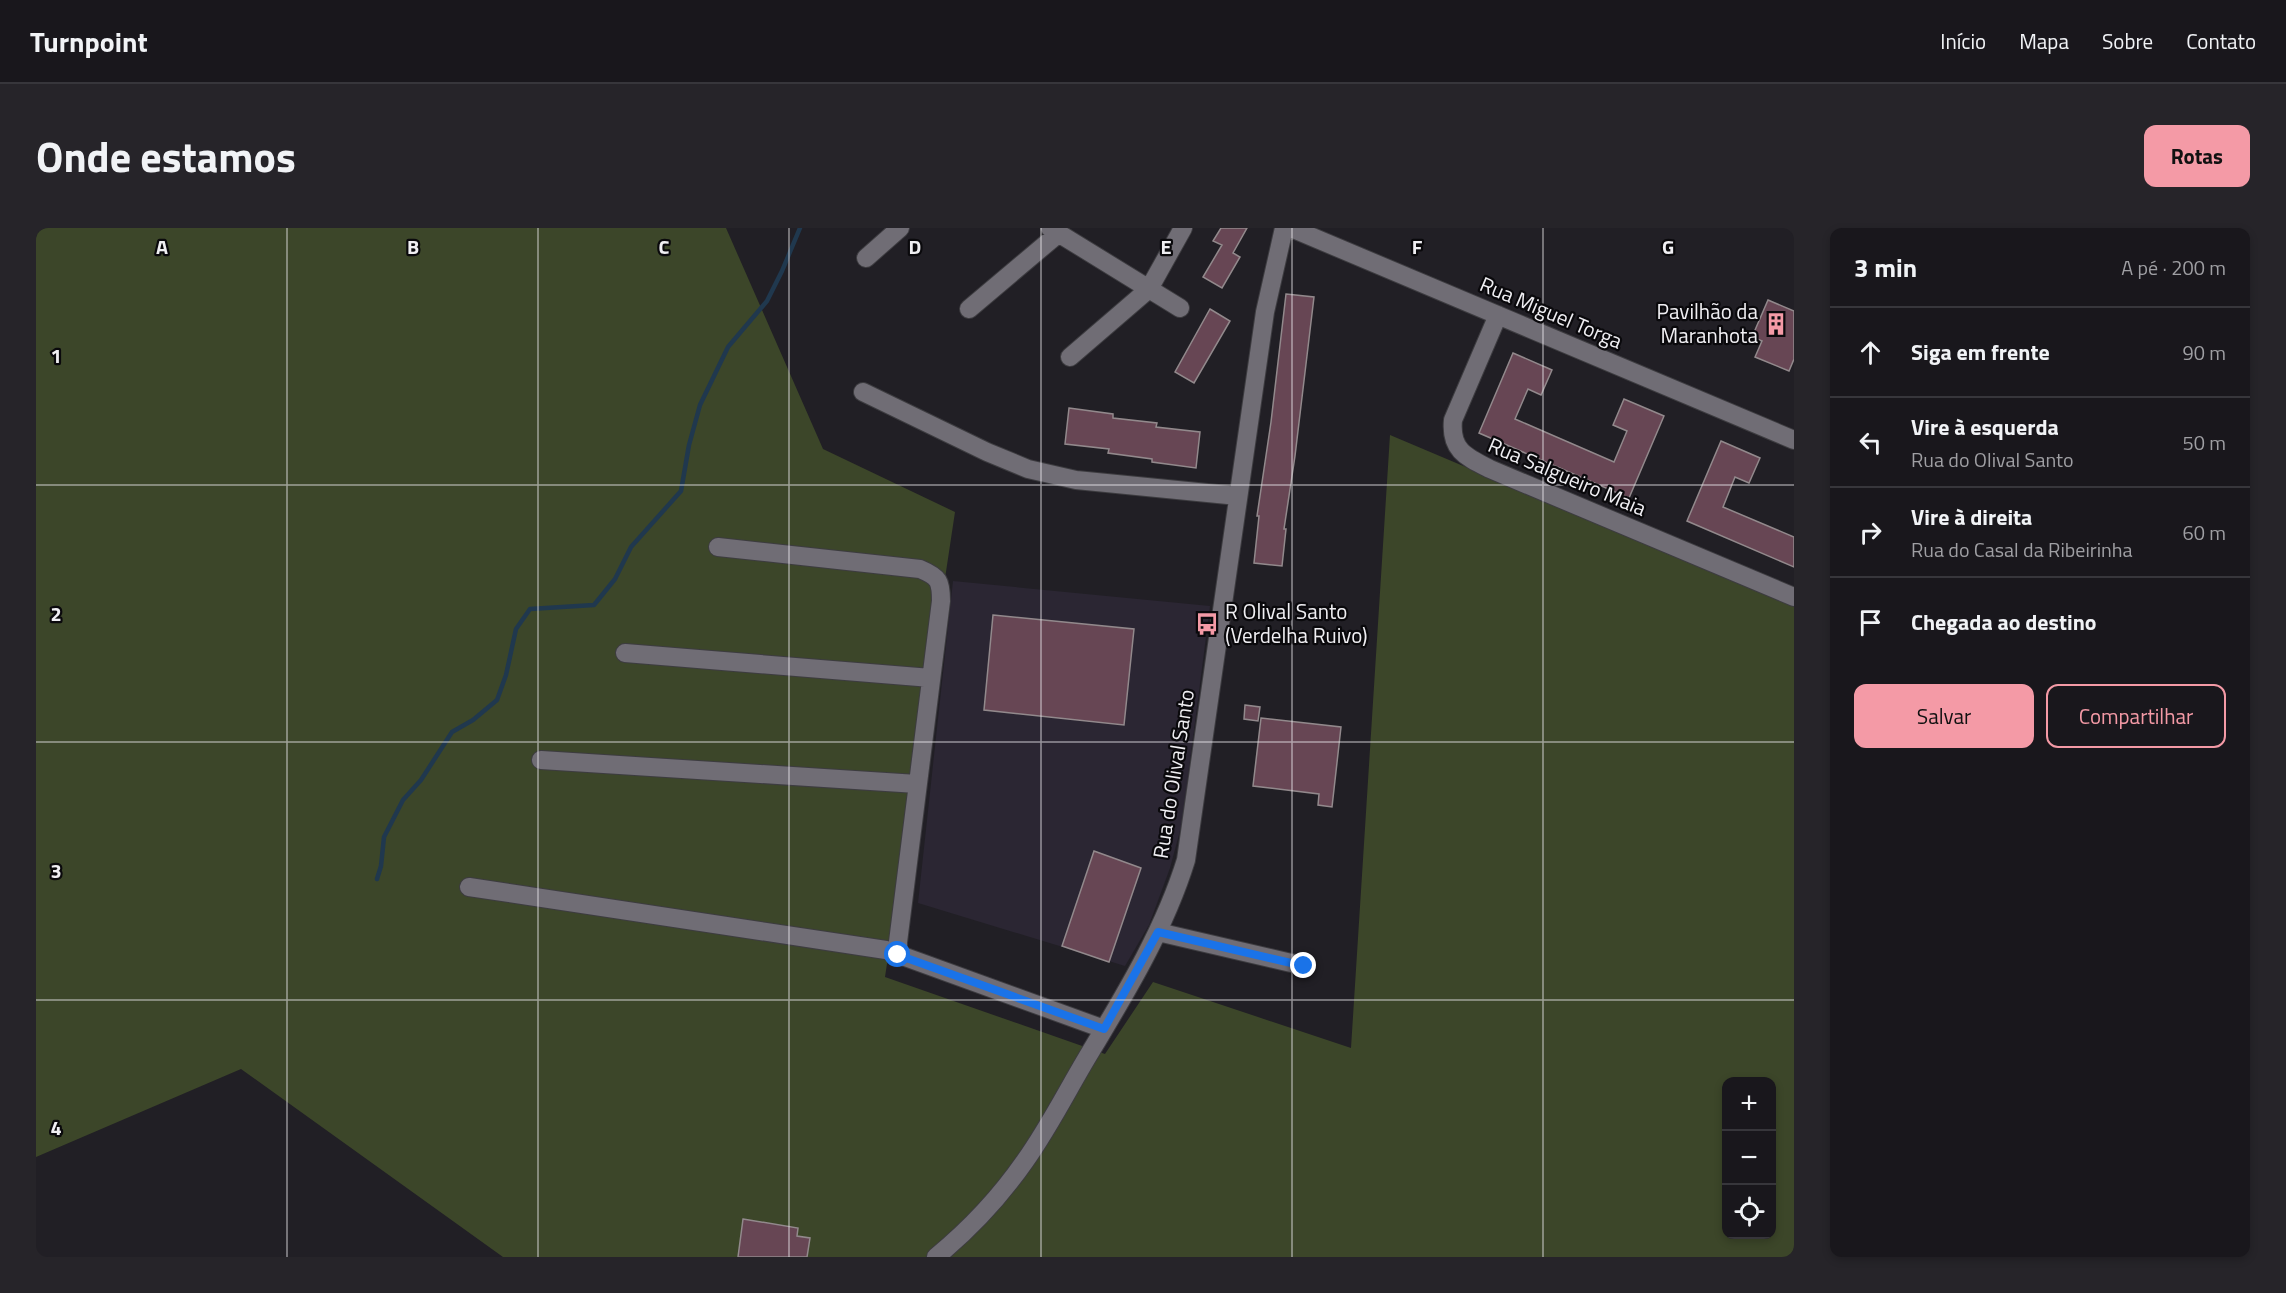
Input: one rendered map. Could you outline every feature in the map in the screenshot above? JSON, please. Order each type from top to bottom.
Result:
[{"type":"street","points":[[866,258],[900,228]]},
{"type":"street","points":[[1070,357],[1149,289],[1183,228]]},
{"type":"street","name":"Rua do Olival Santo","points":[[936,1257],[988,1209],[1026,1160],[1104,1029],[1158,932],[1171,904],[1186,860],[1265,312],[1284,228]]},
{"type":"street","name":"Rua Miguel Torga","points":[[1291,228],[1794,440]]},
{"type":"street","points":[[969,309],[1053,230],[1180,308]]},
{"type":"street","name":"Rua Salgueiro Maia","points":[[1498,315],[1453,420],[1454,443],[1460,451],[1470,460],[1490,469],[1794,597]]},
{"type":"street","points":[[863,392],[1028,469],[1076,480],[1238,496]]},
{"type":"street","points":[[718,547],[920,568],[933,574],[941,585],[941,601],[898,955]]},
{"type":"street","points":[[625,653],[931,678]]},
{"type":"street","points":[[542,760],[918,784]]},
{"type":"street","points":[[469,887],[886,950],[1104,1029]]},
{"type":"street","points":[[1158,932],[1304,966]]},
{"type":"shaded area","points":[[953,581],[1210,606],[1182,823],[1170,868],[1149,925],[1125,966],[918,903]]},
{"type":"green space","points":[[36,228],[726,228],[823,449],[955,512],[885,977],[1105,1054],[1153,982],[1351,1048],[1390,435],[1794,606],[1794,1257],[503,1257],[241,1069],[36,1157]]},
{"type":"building","points":[[1221,228],[1247,228],[1233,253],[1240,257],[1222,288],[1203,277],[1222,245],[1213,241]]},
{"type":"building","points":[[1286,294],[1314,297],[1284,529],[1286,529],[1282,566],[1254,563],[1259,516],[1257,516]]},
{"type":"building","name":"Pavilhão da Maranhota","points":[[1768,300],[1794,311],[1794,359],[1789,371],[1755,357],[1762,341],[1752,337]]},
{"type":"building","points":[[1210,309],[1230,321],[1194,383],[1175,372]]},
{"type":"building","points":[[1513,353],[1552,370],[1541,395],[1528,389],[1515,419],[1614,462],[1627,431],[1613,425],[1624,399],[1664,416],[1629,498],[1479,433]]},
{"type":"building","points":[[1069,408],[1113,414],[1113,418],[1157,423],[1156,427],[1200,432],[1196,468],[1108,453],[1109,449],[1065,444]]},
{"type":"building","points":[[1721,441],[1760,458],[1749,483],[1735,477],[1723,507],[1794,537],[1794,567],[1687,521]]},
{"type":"building","points":[[993,615],[1134,629],[1124,725],[984,710]]},
{"type":"building","points":[[1245,705],[1260,707],[1258,721],[1244,719]]},
{"type":"building","points":[[1261,718],[1341,727],[1332,807],[1318,805],[1319,794],[1253,786]]},
{"type":"building","points":[[1094,851],[1141,868],[1109,962],[1062,946]]},
{"type":"building","points":[[743,1219],[798,1228],[797,1236],[810,1238],[807,1257],[738,1257]]},
{"type":"waterway","points":[[377,879],[381,866],[384,837],[403,800],[421,780],[452,732],[473,720],[497,700],[506,675],[516,629],[530,609],[594,605],[615,579],[631,547],[681,491],[689,445],[700,405],[728,347],[767,301],[800,228]]},
{"type":"place","name":"Pavilhão da Maranhota","points":[[1776,324]]},
{"type":"place","name":"R Olival Santo (Verdelha Ruivo)","points":[[1207,624]]},
{"type":"route","points":[[898,955],[1104,1029],[1158,932],[1304,966]]}]
